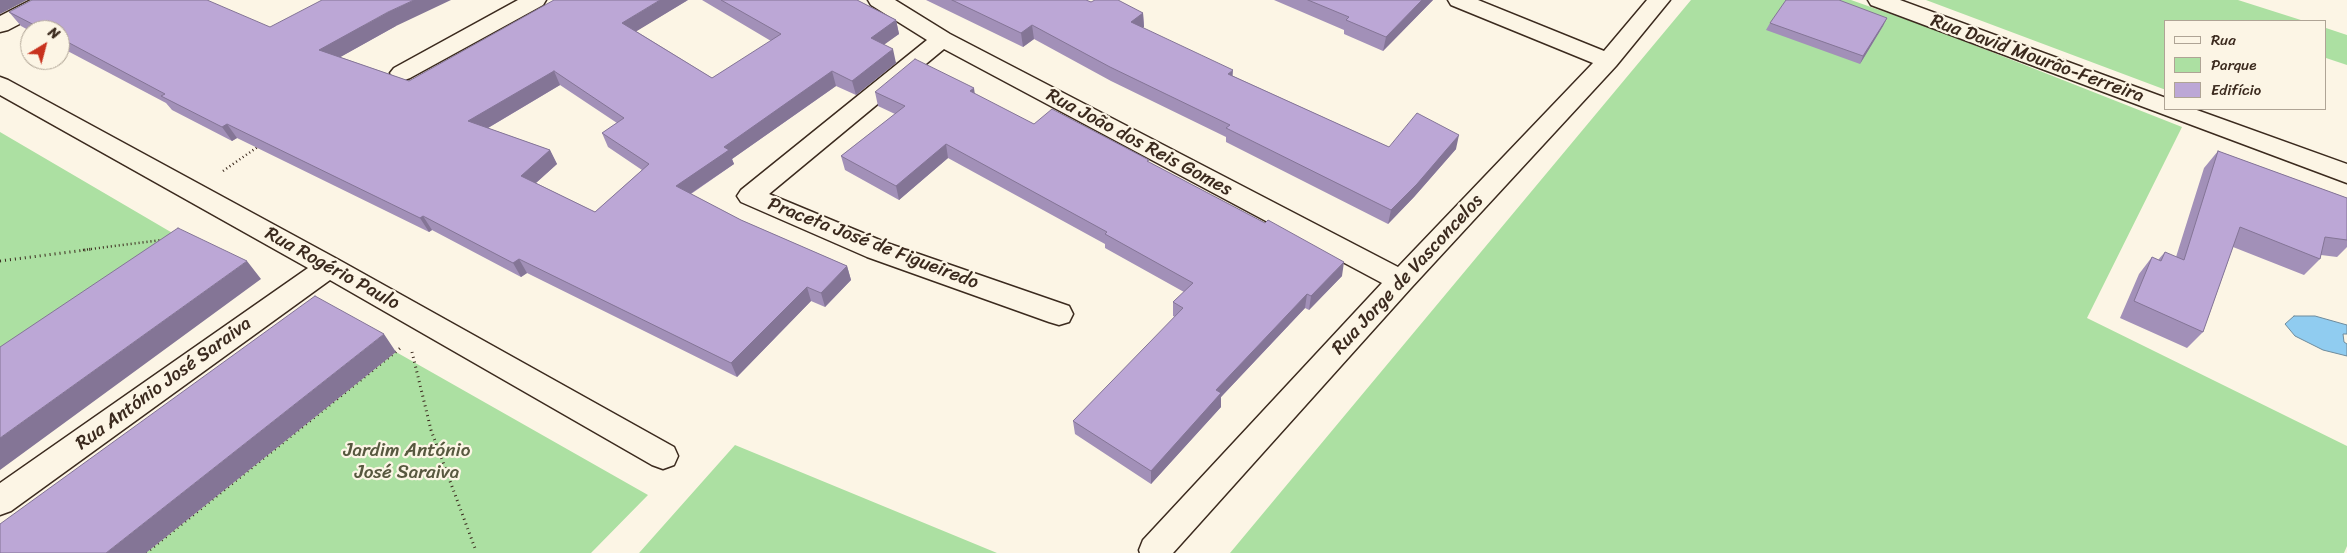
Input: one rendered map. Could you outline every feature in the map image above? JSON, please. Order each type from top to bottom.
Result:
[{"type":"street","points":[[0,25],[48,0]]},
{"type":"street","points":[[402,73],[535,0]]},
{"type":"street","name":"Rua João dos Reis Gomes","points":[[879,0],[942,39],[1401,281]]},
{"type":"street","points":[[1460,0],[1608,62]]},
{"type":"street","name":"Rua Jorge de Vasconcelos","points":[[1155,550],[1401,281],[1608,62],[1659,0]]},
{"type":"street","name":"Rua David Mourão-Ferreira","points":[[1879,0],[2164,106]]},
{"type":"street","name":"Praceta José de Figueiredo","points":[[942,39],[750,196],[877,250],[1059,314]]},
{"type":"street","name":"Rua Rogério Paulo","points":[[0,84],[328,267],[412,328],[662,456]]},
{"type":"street","points":[[2174,110],[2347,174]]},
{"type":"street","name":"Rua António José Saraiva","points":[[0,501],[328,267]]},
{"type":"path","points":[[191,191],[266,142]]},
{"type":"path","points":[[0,261],[172,239]]},
{"type":"path","points":[[412,328],[431,430],[476,551]]},
{"type":"path","points":[[146,553],[396,352],[412,328]]},
{"type":"green space","points":[[1691,0],[1851,0],[1936,30],[2182,127],[2087,318],[2347,446],[2347,546],[2344,553],[1230,553]]},
{"type":"green space","points":[[1926,0],[2238,0],[2301,20],[2164,20],[2164,89]]},
{"type":"green space","points":[[2327,28],[2347,35],[2347,65],[2327,58]]},
{"type":"green space","points":[[0,132],[181,238],[0,362]]},
{"type":"green space","name":"Jardim António José Saraiva","points":[[396,352],[648,495],[591,553],[146,553]]},
{"type":"green space","points":[[735,445],[997,553],[639,553]]},
{"type":"water","points":[[2294,316],[2315,316],[2347,325],[2347,334],[2343,334],[2344,342],[2347,344],[2347,356],[2323,350],[2295,336],[2285,324]]},
{"type":"building","points":[[32,0],[207,0],[270,27],[322,0],[414,0],[319,50],[409,81],[554,0],[660,0],[622,23],[712,78],[781,34],[721,0],[857,0],[896,20],[871,38],[893,49],[852,81],[832,71],[724,147],[729,150],[676,186],[741,220],[847,266],[821,293],[807,287],[731,363],[519,259],[513,263],[423,216],[420,218],[227,124],[222,127],[161,96],[165,94],[70,43],[70,20],[25,20],[9,12]],"holes":[[[554,71],[624,118],[602,133],[649,164],[595,212],[521,176],[550,150],[468,121]]]},
{"type":"building","points":[[952,0],[1086,0],[1091,2],[1095,0],[1118,0],[1143,13],[1131,22],[1233,70],[1228,74],[1389,147],[1417,113],[1459,135],[1417,184],[1391,210],[1226,128],[1230,125],[1110,67],[1032,25],[1021,33]]},
{"type":"building","points":[[1308,0],[1422,0],[1386,37],[1346,20],[1349,17]]},
{"type":"building","points":[[1786,0],[1839,0],[1887,18],[1863,56],[1770,23]]},
{"type":"building","points":[[915,59],[974,88],[970,91],[1034,124],[1052,109],[1265,223],[1268,220],[1344,262],[1311,296],[1307,294],[1216,390],[1221,393],[1151,471],[1073,421],[1183,308],[1173,302],[1193,283],[1105,234],[1107,232],[946,144],[896,186],[841,156],[905,106],[875,92]]},
{"type":"building","points":[[2218,151],[2347,198],[2347,240],[2325,237],[2320,259],[2240,227],[2203,332],[2134,301],[2152,257],[2161,261],[2165,252],[2184,260]]},
{"type":"building","points":[[178,228],[247,261],[0,438],[0,347]]},
{"type":"building","points":[[315,296],[384,334],[106,553],[0,553],[0,524]]}]
